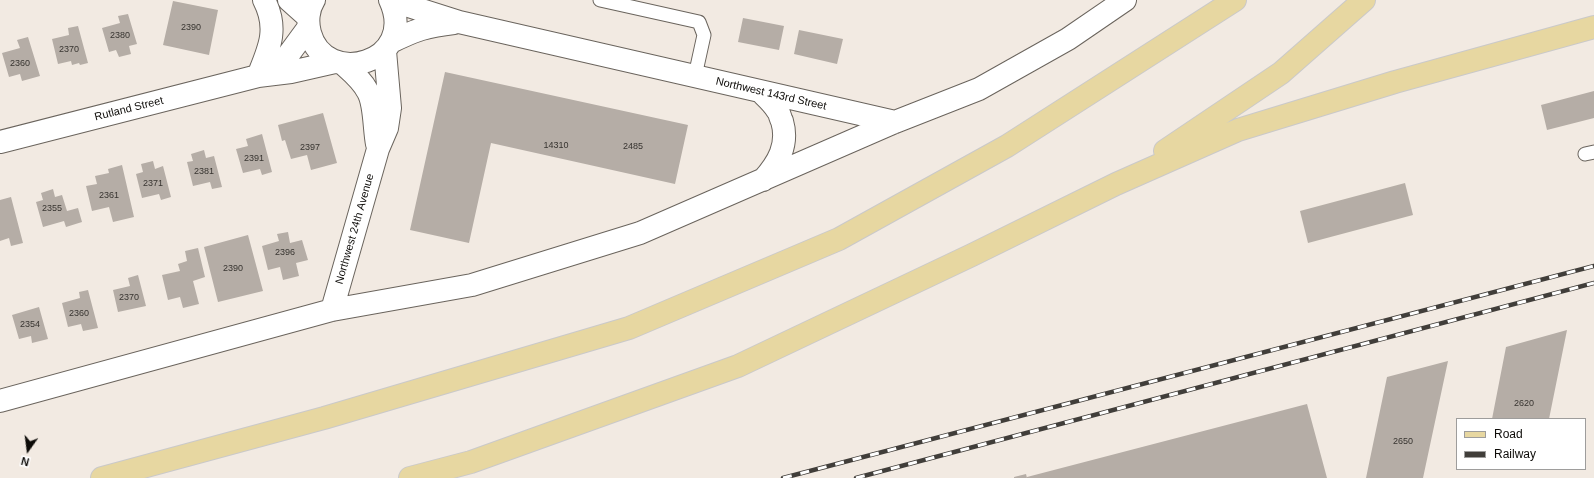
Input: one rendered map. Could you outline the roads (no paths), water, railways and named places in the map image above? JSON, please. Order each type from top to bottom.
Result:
[{"type":"main road","points":[[102,478],[324,418],[629,328],[644,322],[839,239],[1007,146],[1235,0]]},
{"type":"main road","points":[[1116,184],[1281,73],[1364,0]]},
{"type":"main road","points":[[410,478],[471,462],[738,366],[1116,184],[1238,130],[1395,82],[1594,27]]},
{"type":"street","points":[[258,76],[272,34],[272,22],[269,10],[264,0]]},
{"type":"street","points":[[289,0],[310,15]]},
{"type":"street","name":"Northwest 24th Avenue","points":[[332,310],[378,149],[386,128],[390,108],[388,47],[394,33],[395,21],[393,7],[390,0]]},
{"type":"street","name":"Northwest 143rd Street","points":[[390,0],[459,22],[895,122]]},
{"type":"street","points":[[0,401],[332,310],[472,285],[640,233],[895,122],[979,89],[1068,39],[1125,0]]},
{"type":"street","name":"Rutland Street","points":[[258,76],[286,58],[310,15]]},
{"type":"street","name":"Northwest 24th Avenue","points":[[310,15],[311,39],[317,48],[325,56],[339,63],[360,79],[368,93],[372,108],[378,149]]},
{"type":"street","name":"Northwest 143rd Street","points":[[339,63],[360,64],[375,58],[388,47],[414,31],[431,26],[459,22]]},
{"type":"street","name":"Rutland Street","points":[[0,142],[258,76],[291,72],[339,63]]},
{"type":"street","points":[[760,92],[778,110],[785,139],[780,158],[763,180]]},
{"type":"lane","points":[[600,0],[699,22],[704,35],[695,76]]},
{"type":"railway","points":[[783,478],[1594,266]]},
{"type":"railway","points":[[856,478],[1594,283]]}]
